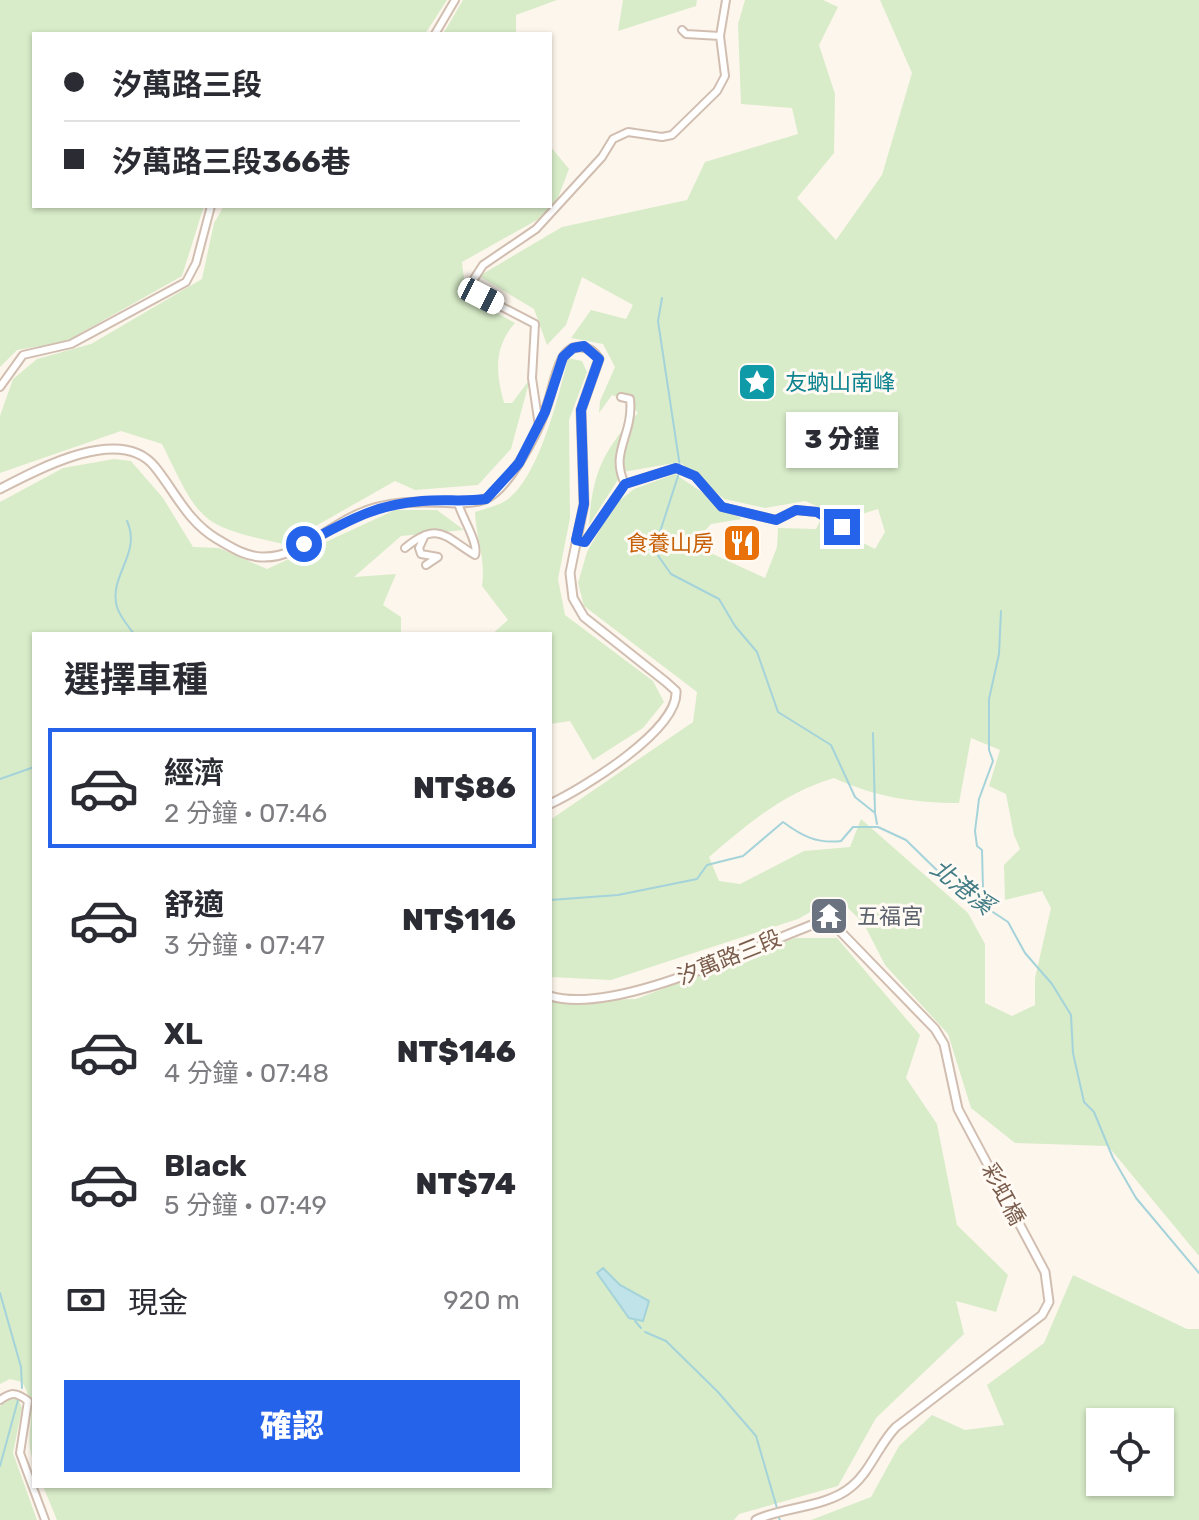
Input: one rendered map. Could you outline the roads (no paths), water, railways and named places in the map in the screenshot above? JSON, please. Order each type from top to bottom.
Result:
[{"type":"street","points":[[436,32],[455,0]]},
{"type":"street","points":[[539,426],[532,378],[535,324],[481,296],[472,282],[474,276],[483,265],[536,229],[602,157],[613,139],[628,132],[662,137],[682,127],[717,91],[725,76],[720,36],[726,0]]},
{"type":"street","points":[[682,30],[686,34],[720,36]]},
{"type":"street","points":[[0,387],[23,355],[71,344],[186,282],[196,263],[210,208]]},
{"type":"street","points":[[0,489],[45,465],[127,448],[142,453],[187,516],[208,534],[241,553],[262,557],[280,555],[355,515],[380,507],[425,500],[458,503],[486,499],[502,484],[539,426],[563,357],[573,348],[584,346],[591,349],[599,359],[581,410],[584,504],[570,573],[577,608],[676,691],[676,698],[660,726],[633,751],[552,803]]},
{"type":"street","points":[[621,397],[630,399],[631,418],[617,463],[625,484]]},
{"type":"street","points":[[576,540],[585,542],[625,484],[676,468],[688,470],[722,507],[776,520],[796,510],[817,512],[851,530]]},
{"type":"street","points":[[405,548],[434,533],[453,537],[475,555],[476,545],[463,523],[458,503]]},
{"type":"street","points":[[425,535],[419,548],[421,554],[438,557],[426,565]]},
{"type":"street","name":"汐萬路三段","points":[[552,996],[581,998],[646,991],[768,941],[825,923],[847,938],[935,1029],[944,1044],[958,1099]]},
{"type":"street","name":"彩虹橋","points":[[756,1520],[799,1510],[851,1487],[883,1440],[896,1427],[1042,1315],[1049,1302],[1050,1289],[1037,1257],[958,1109],[958,1099]]},
{"type":"street","points":[[0,1400],[11,1393],[18,1393],[28,1401],[20,1453],[32,1485]]},
{"type":"street","points":[[33,1488],[45,1520]]},
{"type":"water","points":[[603,1268],[620,1285],[649,1301],[643,1321],[629,1318],[597,1273]]},
{"type":"waterway","points":[[662,298],[658,321],[680,467]]},
{"type":"waterway","points":[[679,473],[659,535],[656,550],[659,557],[671,574],[719,599],[735,626],[757,652],[778,712],[831,745],[855,797],[875,813],[877,824]]},
{"type":"waterway","points":[[127,521],[131,533],[130,544],[115,596],[120,614],[133,632]]},
{"type":"waterway","points":[[991,908],[983,889],[982,850],[977,846],[975,831],[979,799],[993,761],[989,750],[989,699],[999,654],[1001,611]]},
{"type":"waterway","points":[[873,733],[875,812]]},
{"type":"waterway","name":"北港溪","points":[[0,779],[32,768]]},
{"type":"waterway","name":"北港溪","points":[[552,900],[618,895],[697,879],[707,865],[743,856],[783,822],[817,840],[841,841],[853,827],[878,827],[906,840],[952,885],[1008,922],[1025,953],[1052,984],[1071,1015],[1073,1053],[1084,1102],[1094,1112],[1113,1158],[1136,1198],[1199,1273]]},
{"type":"waterway","points":[[0,1293],[21,1367],[22,1388]]},
{"type":"waterway","points":[[635,1321],[641,1328]]},
{"type":"waterway","points":[[645,1332],[666,1341],[718,1392],[756,1436],[777,1508]]},
{"type":"waterway","points":[[0,1466],[18,1400]]},
{"type":"place","name":"友蚋山南峰","points":[[757,382]]},
{"type":"place","name":"食養山房","points":[[742,543]]},
{"type":"place","name":"五福宮","points":[[829,916]]}]
